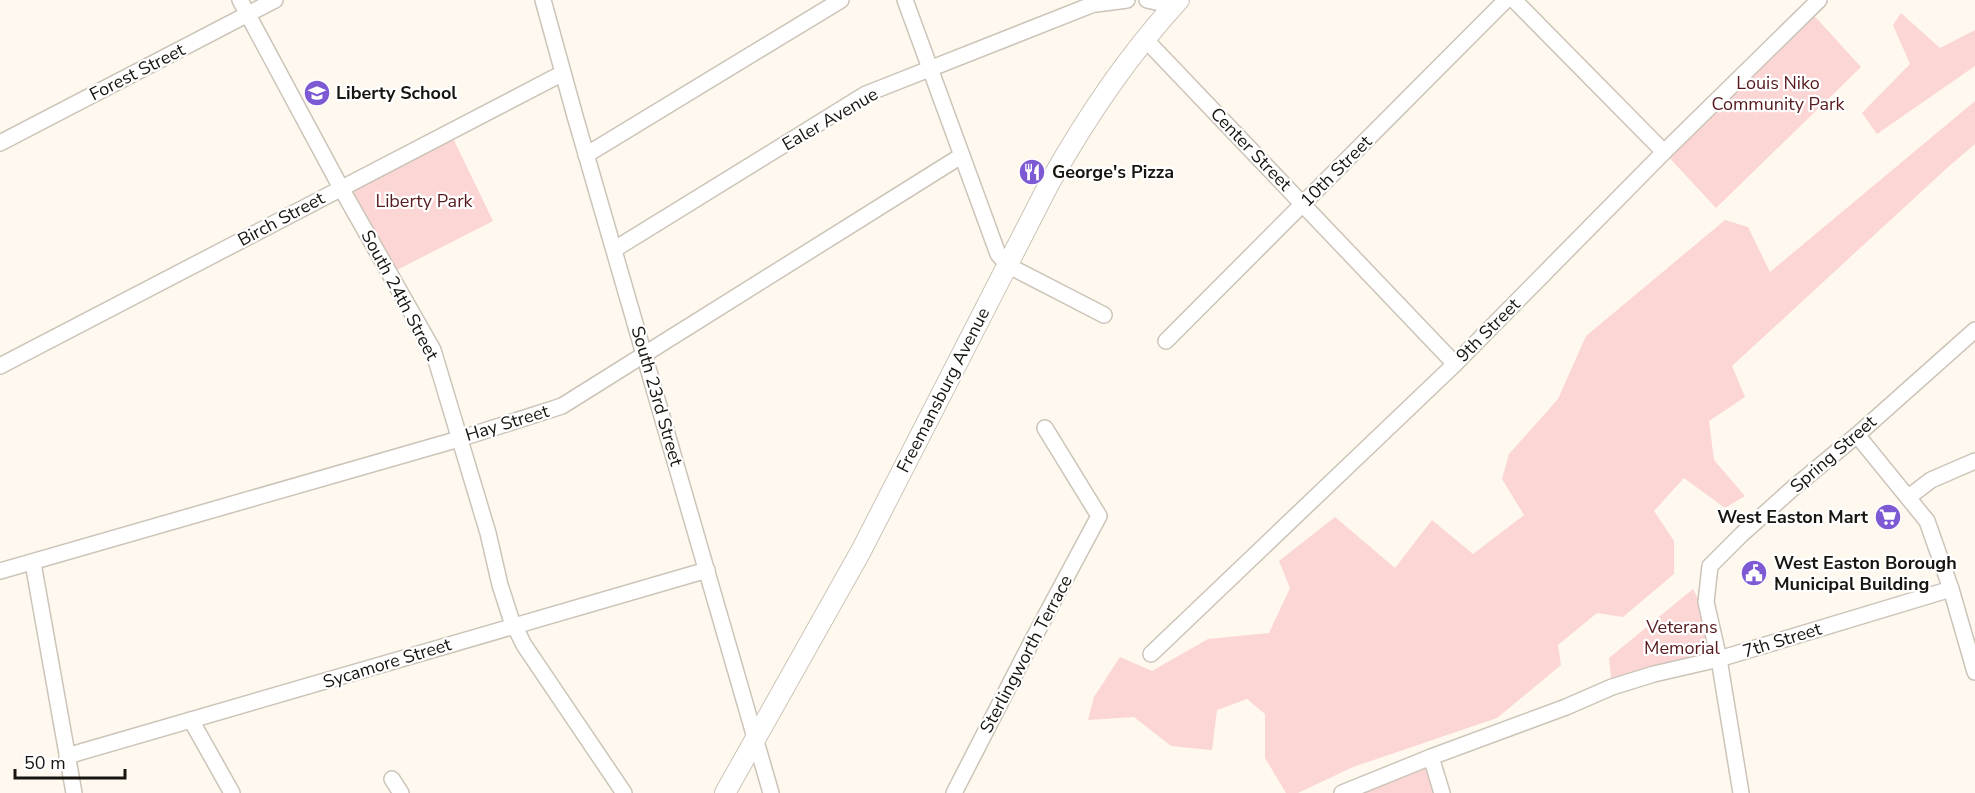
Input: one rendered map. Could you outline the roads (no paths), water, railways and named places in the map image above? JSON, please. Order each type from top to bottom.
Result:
[{"type":"main road","name":"Freemansburg Avenue","points":[[725,793],[861,551],[1007,265],[1074,140],[1145,39],[1176,3]]},
{"type":"street","name":"South 24th Street","points":[[240,0],[341,188],[433,350],[488,533],[500,585],[514,625],[524,645],[624,793]]},
{"type":"street","name":"Forest Street","points":[[0,143],[275,0]]},
{"type":"street","name":"South 23rd Street","points":[[543,0],[771,793]]},
{"type":"street","points":[[586,155],[841,0]]},
{"type":"street","points":[[905,0],[998,254],[1007,265],[1104,315]]},
{"type":"street","name":"Ealer Avenue","points":[[615,249],[866,94],[1099,2],[1127,0]]},
{"type":"street","points":[[1147,0],[1176,3]]},
{"type":"street","name":"10th Street","points":[[1166,341],[1506,0]]},
{"type":"street","points":[[1514,0],[1664,152]]},
{"type":"street","name":"9th Street","points":[[1151,654],[1455,364],[1664,152],[1819,0]]},
{"type":"street","name":"Center Street","points":[[1145,39],[1455,364]]},
{"type":"street","name":"Birch Street","points":[[0,366],[563,73]]},
{"type":"street","name":"Hay Street","points":[[0,571],[459,439],[562,406],[961,156]]},
{"type":"street","name":"Spring Street","points":[[1719,659],[1706,602],[1710,566],[1784,496],[1857,435],[1975,330]]},
{"type":"street","name":"Sterlingworth Terrace","points":[[954,793],[1032,640],[1099,516],[1045,428]]},
{"type":"street","points":[[1857,435],[1910,496],[1927,521],[1951,589],[1975,672]]},
{"type":"street","points":[[1910,496],[1931,480],[1975,461]]},
{"type":"street","points":[[33,563],[74,793]]},
{"type":"street","name":"Sycamore Street","points":[[68,756],[707,570]]},
{"type":"street","name":"7th Street","points":[[1431,757],[1566,707],[1612,687],[1654,674],[1719,659],[1951,589]]},
{"type":"street","points":[[1719,659],[1741,793]]},
{"type":"street","points":[[191,720],[232,793]]},
{"type":"street","points":[[1342,793],[1431,757],[1442,793]]},
{"type":"street","points":[[392,779],[400,793]]},
{"type":"place","name":"Liberty School","points":[[317,93]]},
{"type":"place","name":"George's Pizza","points":[[1032,172]]},
{"type":"place","name":"West Easton Mart","points":[[1888,517]]},
{"type":"place","name":"West Easton Borough Municipal Building","points":[[1754,573]]},
{"type":"park label","name":"Louis Niko Community Park","points":[[1778,94]]},
{"type":"park label","name":"Liberty Park","points":[[424,201]]},
{"type":"park label","name":"Veterans Memorial","points":[[1682,637]]}]
